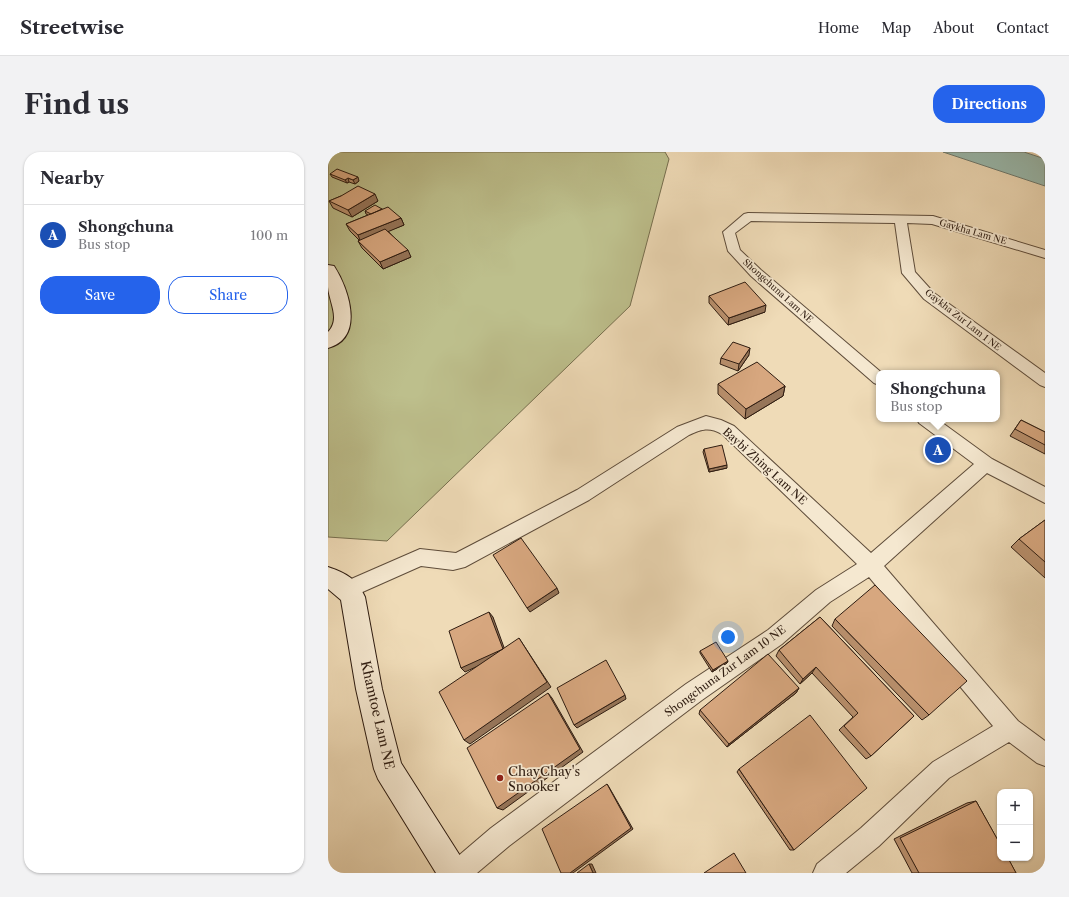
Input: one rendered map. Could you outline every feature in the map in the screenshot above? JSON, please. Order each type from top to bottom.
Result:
[{"type":"main road","points":[[328,270],[332,277],[342,308],[341,327],[328,342]]},
{"type":"main road","name":"Khamtoe Lam NE","points":[[339,584],[353,597],[369,689],[388,769],[453,873]]},
{"type":"street","name":"Shongchuna Lam NE","points":[[876,376],[756,273],[734,252],[729,232],[748,217],[900,219]]},
{"type":"street","name":"Gaykha Lam NE","points":[[900,219],[933,220],[1045,254]]},
{"type":"street","name":"Gaykha Zur Lam 1 NE","points":[[900,219],[909,273],[929,296],[1045,381]]},
{"type":"street","name":"Baybi Zhing Lam NE","points":[[339,584],[420,557],[433,558],[448,562],[458,561],[583,495],[683,431],[697,424],[707,422],[715,423],[728,430],[871,565],[1010,728],[1045,755]]},
{"type":"street","points":[[929,422],[986,464],[1045,496]]},
{"type":"street","name":"Shongchuna Zur Lam 10 NE","points":[[460,873],[500,837],[681,701],[775,637],[823,596],[871,565],[986,464]]},
{"type":"street","points":[[838,869],[941,770],[1010,728]]},
{"type":"green space","points":[[328,152],[665,152],[669,159],[630,306],[387,541],[328,537]]},
{"type":"water","points":[[943,152],[1024,152],[1045,159],[1045,186]]},
{"type":"building","points":[[337,169],[358,177],[353,180],[348,178],[345,180],[330,174]]},
{"type":"building","points":[[358,186],[375,194],[348,210],[329,201],[341,196]]},
{"type":"building","points":[[375,205],[382,209],[371,214],[365,211]]},
{"type":"building","points":[[388,207],[401,218],[358,235],[346,224]]},
{"type":"building","points":[[385,229],[408,250],[380,262],[358,241]]},
{"type":"building","points":[[745,282],[766,305],[729,318],[709,296]]},
{"type":"building","points":[[733,342],[750,348],[739,364],[721,358]]},
{"type":"building","points":[[757,362],[785,386],[746,409],[718,384]]},
{"type":"building","points":[[1021,420],[1045,432],[1045,445],[1015,429]]},
{"type":"building","points":[[722,445],[727,465],[709,469],[704,449]]},
{"type":"building","points":[[1045,520],[1045,562],[1019,539]]},
{"type":"building","points":[[521,538],[557,588],[527,608],[493,555]]},
{"type":"building","points":[[875,585],[967,681],[929,715],[835,619]]},
{"type":"building","points":[[489,612],[503,649],[461,668],[449,631]]},
{"type":"building","points":[[820,617],[914,716],[871,756],[844,726],[858,713],[816,667],[803,679],[779,650]]},
{"type":"building","points":[[519,638],[547,682],[464,740],[439,692]]},
{"type":"building","points":[[716,642],[728,661],[713,670],[700,651]]},
{"type":"building","points":[[768,654],[799,688],[729,744],[700,710]]},
{"type":"building","points":[[606,660],[625,695],[574,725],[557,688]]},
{"type":"building","points":[[548,693],[580,749],[497,808],[467,748]]},
{"type":"building","points":[[810,715],[867,788],[794,850],[739,769]]},
{"type":"building","points":[[607,784],[631,828],[570,873],[561,873],[542,829]]},
{"type":"building","points":[[976,801],[997,839],[997,861],[1010,861],[1016,873],[919,873],[900,838]]},
{"type":"building","points":[[734,853],[746,873],[704,873]]},
{"type":"building","points":[[589,864],[593,873],[577,873]]},
{"type":"place","name":"Shongchuna","points":[[938,450]]},
{"type":"place","name":"ChayChay's Snooker","points":[[500,778]]}]
